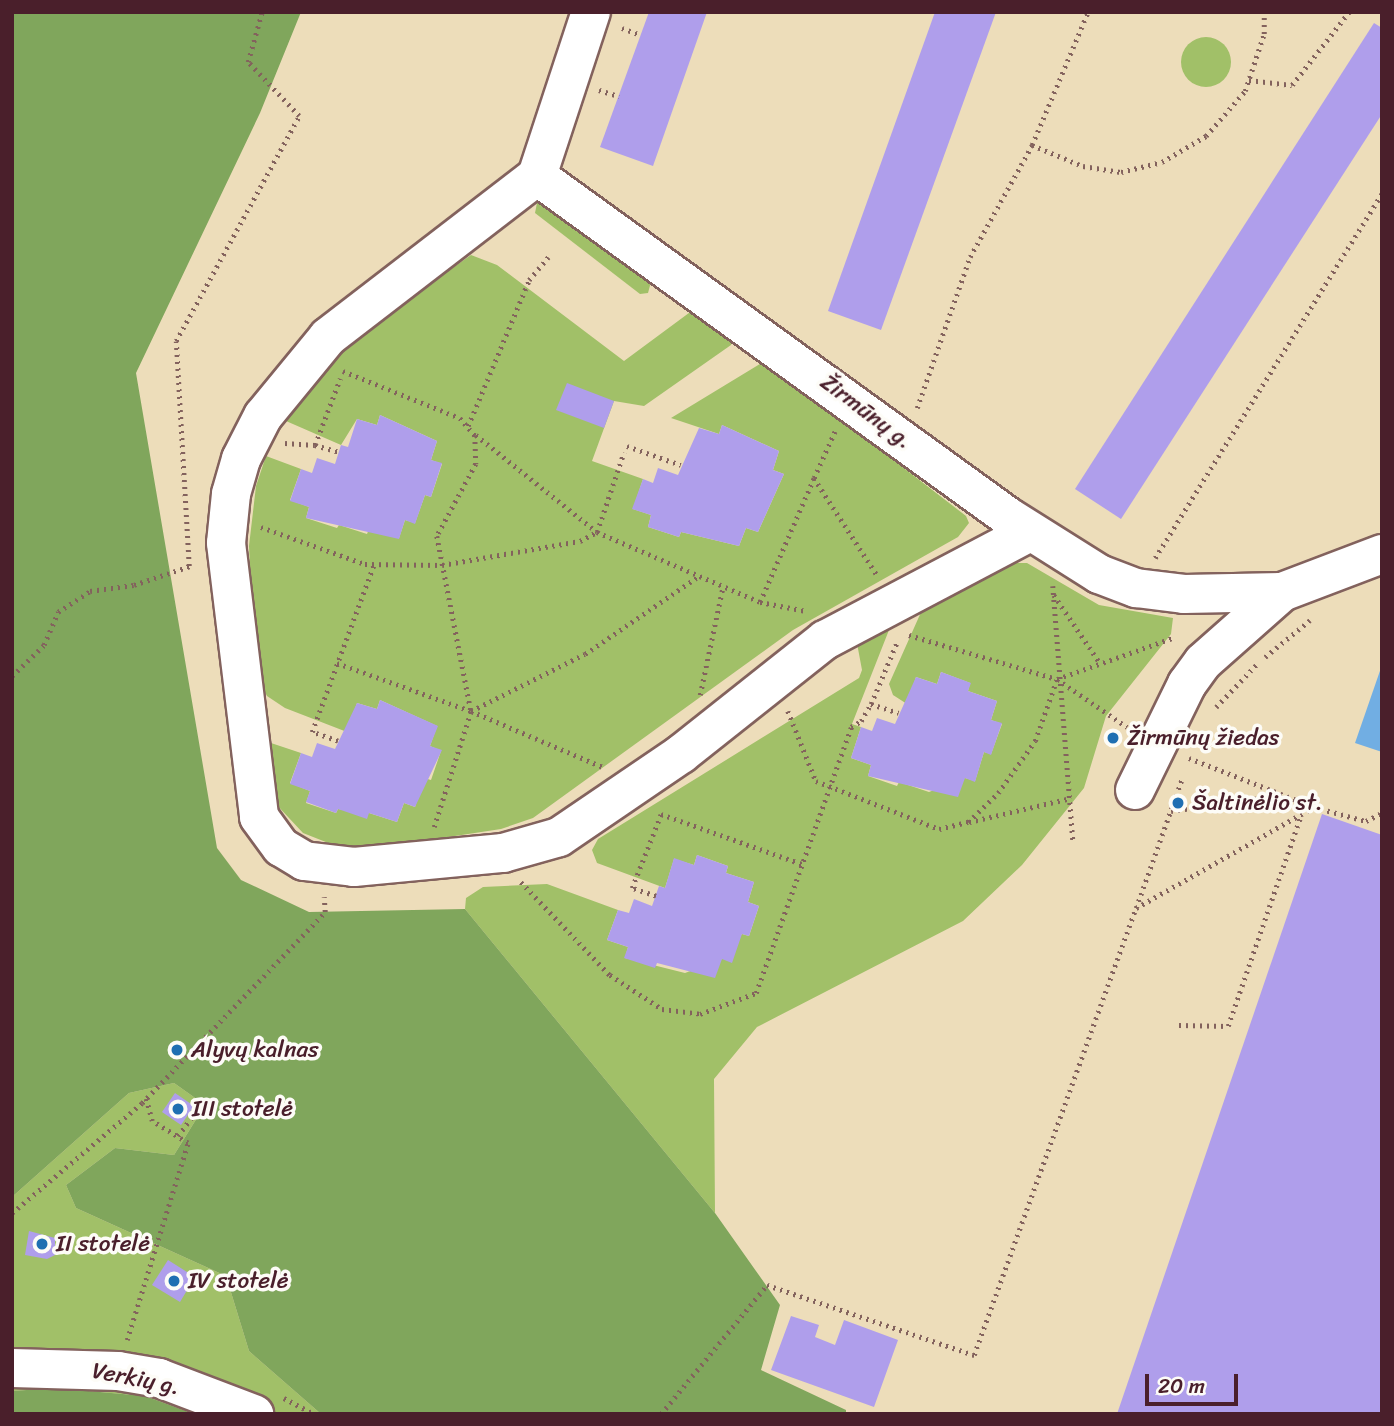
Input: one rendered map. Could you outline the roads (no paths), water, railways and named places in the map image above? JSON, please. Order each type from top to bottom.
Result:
[{"type":"street","points":[[591,12],[537,176],[348,322],[292,376],[249,440],[227,529],[259,817],[281,847],[304,861],[354,867],[493,854],[559,837],[690,747],[839,633],[896,603],[1041,539]]},
{"type":"street","name":"Žirmūnų g.","points":[[537,176],[1041,539],[1099,574],[1136,588],[1184,594],[1282,592],[1382,554]]},
{"type":"street","points":[[1135,790],[1173,706],[1203,662],[1282,592]]},
{"type":"street","name":"Verkių g.","points":[[12,1368],[104,1370],[159,1378],[254,1414]]},
{"type":"water","points":[[1382,665],[1382,752],[1355,743]]},
{"type":"place","name":"Žirmūnų žiedas","points":[[1113,738]]},
{"type":"place","name":"Šaltinėlio st.","points":[[1178,803]]},
{"type":"place","name":"Alyvų kalnas","points":[[177,1050]]},
{"type":"place","name":"III stotelė","points":[[178,1109]]},
{"type":"place","name":"II stotelė","points":[[42,1244]]},
{"type":"place","name":"IV stotelė","points":[[174,1281]]}]
